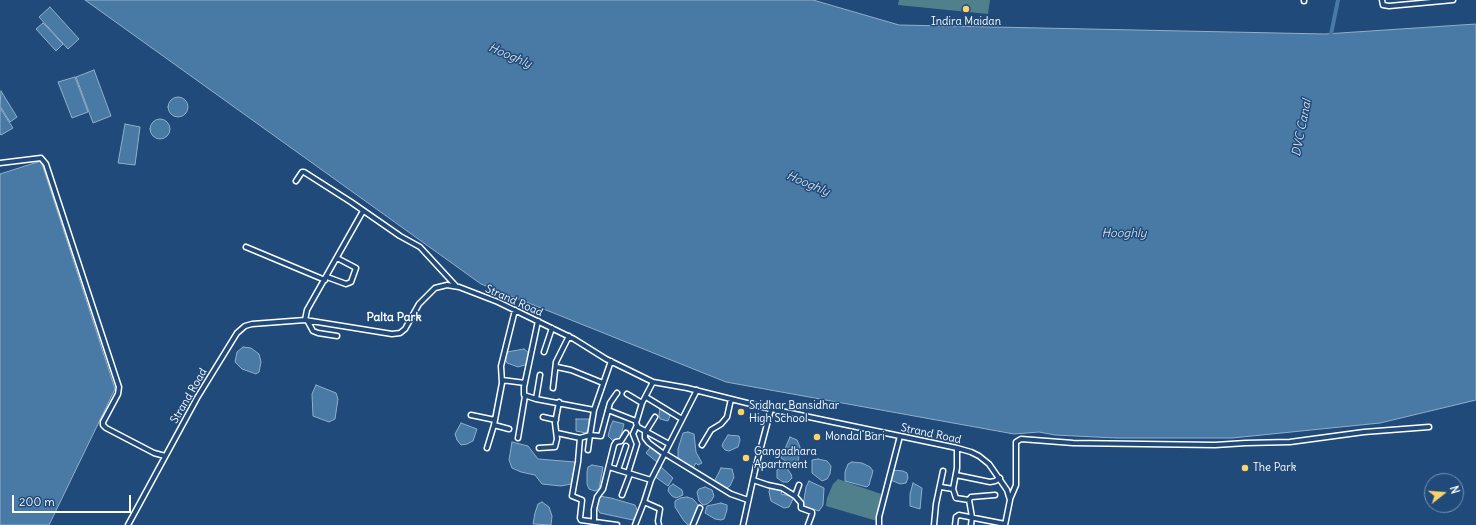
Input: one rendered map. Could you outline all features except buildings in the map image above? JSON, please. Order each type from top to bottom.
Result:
[{"type":"street","points":[[1382,0],[1385,6],[1403,2],[1453,0]]},
{"type":"street","points":[[0,163],[41,158],[46,164],[119,387],[118,394],[103,422],[103,425],[154,453],[165,456]]},
{"type":"street","points":[[296,181],[302,172],[304,172],[420,247],[456,286]]},
{"type":"street","points":[[337,336],[318,333],[311,328],[306,320],[308,310],[363,211]]},
{"type":"street","points":[[246,247],[326,279],[346,284],[351,282],[356,268],[337,258]]},
{"type":"street","name":"Strand Road","points":[[128,525],[197,398],[237,333],[245,326],[252,324],[306,320],[392,334],[400,333],[405,329],[419,304],[434,288],[447,285],[456,286],[515,310],[569,336],[611,361],[653,382],[697,390],[771,409],[958,448],[979,456],[989,464],[1000,478],[1007,490],[1010,500]]},
{"type":"street","points":[[487,448],[494,425],[502,380],[501,366],[515,310]]},
{"type":"street","points":[[518,438],[526,396],[523,393],[538,321]]},
{"type":"street","points":[[544,352],[552,328]]},
{"type":"street","points":[[553,388],[556,362],[569,336]]},
{"type":"street","points":[[588,450],[594,410],[611,361]]},
{"type":"street","points":[[558,367],[571,370],[603,383]]},
{"type":"street","points":[[536,399],[540,375]]},
{"type":"street","points":[[502,380],[525,383]]},
{"type":"street","points":[[622,495],[637,444],[633,434],[636,423],[642,403],[653,382]]},
{"type":"street","points":[[635,525],[664,453],[697,390]]},
{"type":"street","points":[[557,433],[580,438],[590,435],[601,436],[611,400],[617,393]]},
{"type":"street","points":[[627,394],[642,403]]},
{"type":"street","points":[[526,396],[594,410]]},
{"type":"street","points":[[646,397],[682,419]]},
{"type":"street","points":[[702,445],[710,430],[720,424],[727,417],[731,399]]},
{"type":"street","points":[[540,448],[555,447],[557,433],[556,420],[559,402]]},
{"type":"street","points":[[743,525],[771,409]]},
{"type":"street","points":[[608,410],[636,423],[646,431],[669,444]]},
{"type":"street","points":[[471,415],[495,420]]},
{"type":"street","points":[[655,416],[646,431],[646,440],[664,453],[731,494],[748,500]]},
{"type":"street","points":[[543,417],[556,420]]},
{"type":"street","points":[[494,425],[509,428]]},
{"type":"street","points":[[955,525],[957,516],[972,517],[1005,525],[1010,500],[1016,485],[1016,442],[1018,440],[1081,443],[1215,445],[1290,442],[1364,432],[1429,427]]},
{"type":"street","points":[[594,522],[597,497],[603,489],[614,445],[616,442],[622,441],[626,433]]},
{"type":"street","points":[[880,525],[879,517],[882,503],[900,436]]},
{"type":"street","points":[[580,438],[578,462],[572,496],[582,500],[580,518],[581,520],[617,525]]},
{"type":"street","points":[[618,470],[626,446]]},
{"type":"street","points":[[958,448],[956,475],[952,489],[956,498],[969,500],[971,497],[995,495]]},
{"type":"street","points":[[609,467],[652,480]]},
{"type":"street","points":[[934,525],[936,504],[941,487],[943,471]]},
{"type":"street","points":[[956,475],[990,482],[1000,478]]},
{"type":"street","points":[[753,480],[782,488],[795,496],[801,503],[801,508],[812,512],[808,525]]},
{"type":"street","points":[[795,496],[799,485]]},
{"type":"street","points":[[941,487],[952,489]]},
{"type":"street","points":[[969,500],[972,517],[971,525]]},
{"type":"street","points":[[644,502],[660,509],[658,521],[659,525]]},
{"type":"street","points":[[693,525],[700,508]]},
{"type":"green space","name":"Indira Maidan","points":[[899,0],[990,0],[988,14],[898,5]]},
{"type":"green space","points":[[838,479],[881,494],[877,521],[826,506],[827,498],[833,484]]},
{"type":"water","name":"Hooghly","points":[[85,0],[813,0],[899,25],[1325,34],[1476,24],[1476,400],[1380,423],[1232,438],[1116,438],[1055,435],[1039,432],[1014,434],[726,382],[481,284]]},
{"type":"water","points":[[50,7],[79,39],[68,49],[39,17]]},
{"type":"water","points":[[43,23],[63,44],[56,51],[36,29]]},
{"type":"water","points":[[94,70],[111,116],[93,123],[76,77]]},
{"type":"water","points":[[75,77],[88,112],[72,118],[58,82]]},
{"type":"water","points":[[1,91],[17,117],[10,122],[0,106]]},
{"type":"water","points":[[178,97],[185,100],[188,107],[185,114],[178,117],[171,114],[168,107],[171,100]]},
{"type":"water","points":[[0,108],[13,128],[1,135],[0,134]]},
{"type":"water","points":[[156,119],[164,119],[170,125],[170,133],[164,139],[156,139],[150,133],[150,125]]},
{"type":"water","points":[[125,124],[140,127],[135,165],[118,163]]},
{"type":"water","points":[[41,161],[115,389],[49,525],[0,525],[0,174]]},
{"type":"water","points":[[243,347],[251,348],[259,354],[261,362],[259,372],[256,374],[242,369],[235,362],[237,352]]},
{"type":"water","points":[[524,349],[529,353],[529,360],[525,365],[518,367],[507,363],[505,358],[507,352]]},
{"type":"water","points":[[316,385],[336,393],[338,399],[335,419],[329,422],[313,416],[312,394]]},
{"type":"water","points":[[660,408],[668,409],[670,416],[668,421],[660,419]]},
{"type":"water","points":[[576,419],[589,419],[589,428],[586,433],[576,431]]},
{"type":"water","points":[[613,421],[624,424],[620,439],[616,441],[613,441],[608,436]]},
{"type":"water","points":[[461,423],[477,429],[473,441],[461,445],[455,434]]},
{"type":"water","points":[[688,432],[694,434],[696,452],[702,463],[698,465],[696,463],[693,468],[678,459],[678,449],[683,433]]},
{"type":"water","points":[[728,435],[739,436],[740,440],[738,447],[729,451],[725,450],[722,446]]},
{"type":"water","points":[[790,437],[797,440],[800,447],[798,463],[793,466],[781,458]]},
{"type":"water","points":[[512,442],[528,446],[538,459],[575,462],[571,484],[561,486],[542,484],[535,475],[521,472],[512,468],[509,460]]},
{"type":"water","points":[[652,445],[662,454],[657,462],[646,453]]},
{"type":"water","points":[[818,459],[827,461],[831,466],[830,474],[827,479],[822,481],[812,473],[812,460]]},
{"type":"water","points":[[852,462],[862,463],[870,467],[873,471],[867,487],[845,481],[845,472],[848,464]]},
{"type":"water","points":[[592,465],[603,467],[599,489],[595,491],[589,489],[587,484],[588,467]]},
{"type":"water","points":[[660,466],[673,478],[668,486],[654,476]]},
{"type":"water","points":[[782,467],[786,467],[791,474],[792,478],[788,482],[783,482],[777,478],[777,470]]},
{"type":"water","points":[[721,468],[732,469],[734,477],[730,486],[725,489],[714,482]]},
{"type":"water","points":[[893,470],[907,473],[908,478],[906,483],[900,484],[891,480]]},
{"type":"water","points":[[809,481],[824,488],[823,505],[819,511],[803,506],[806,487]]},
{"type":"water","points":[[913,483],[922,488],[920,509],[910,506],[910,494]]},
{"type":"water","points":[[673,484],[682,490],[683,495],[676,498],[672,496],[668,491],[669,487]]},
{"type":"water","points":[[705,487],[712,490],[714,496],[711,501],[703,505],[699,501],[697,492],[699,489]]},
{"type":"water","points":[[770,487],[783,488],[781,494],[794,497],[789,507],[784,508],[771,501],[769,492]]},
{"type":"water","points":[[599,496],[635,505],[638,512],[633,520],[600,513],[597,508]]},
{"type":"water","points":[[687,497],[693,499],[699,506],[693,524],[690,525],[684,521],[675,507],[675,501],[680,498]]},
{"type":"water","points":[[542,502],[549,507],[552,516],[551,525],[533,524],[538,504]]},
{"type":"water","points":[[721,503],[727,505],[724,519],[715,519],[705,513],[707,506]]},
{"type":"waterway","name":"DVC Canal","points":[[1330,39],[1338,0]]},
{"type":"place","name":"Indira Maidan","points":[[966,9]]},
{"type":"place","name":"Sridhar Bansidhar High School","points":[[741,412]]},
{"type":"place","name":"Mondal Bari","points":[[817,437]]},
{"type":"place","name":"Gangadhara Apartment","points":[[746,458]]},
{"type":"place","name":"The Park","points":[[1245,468]]},
{"type":"district","name":"Palta Park","points":[[394,318]]}]
